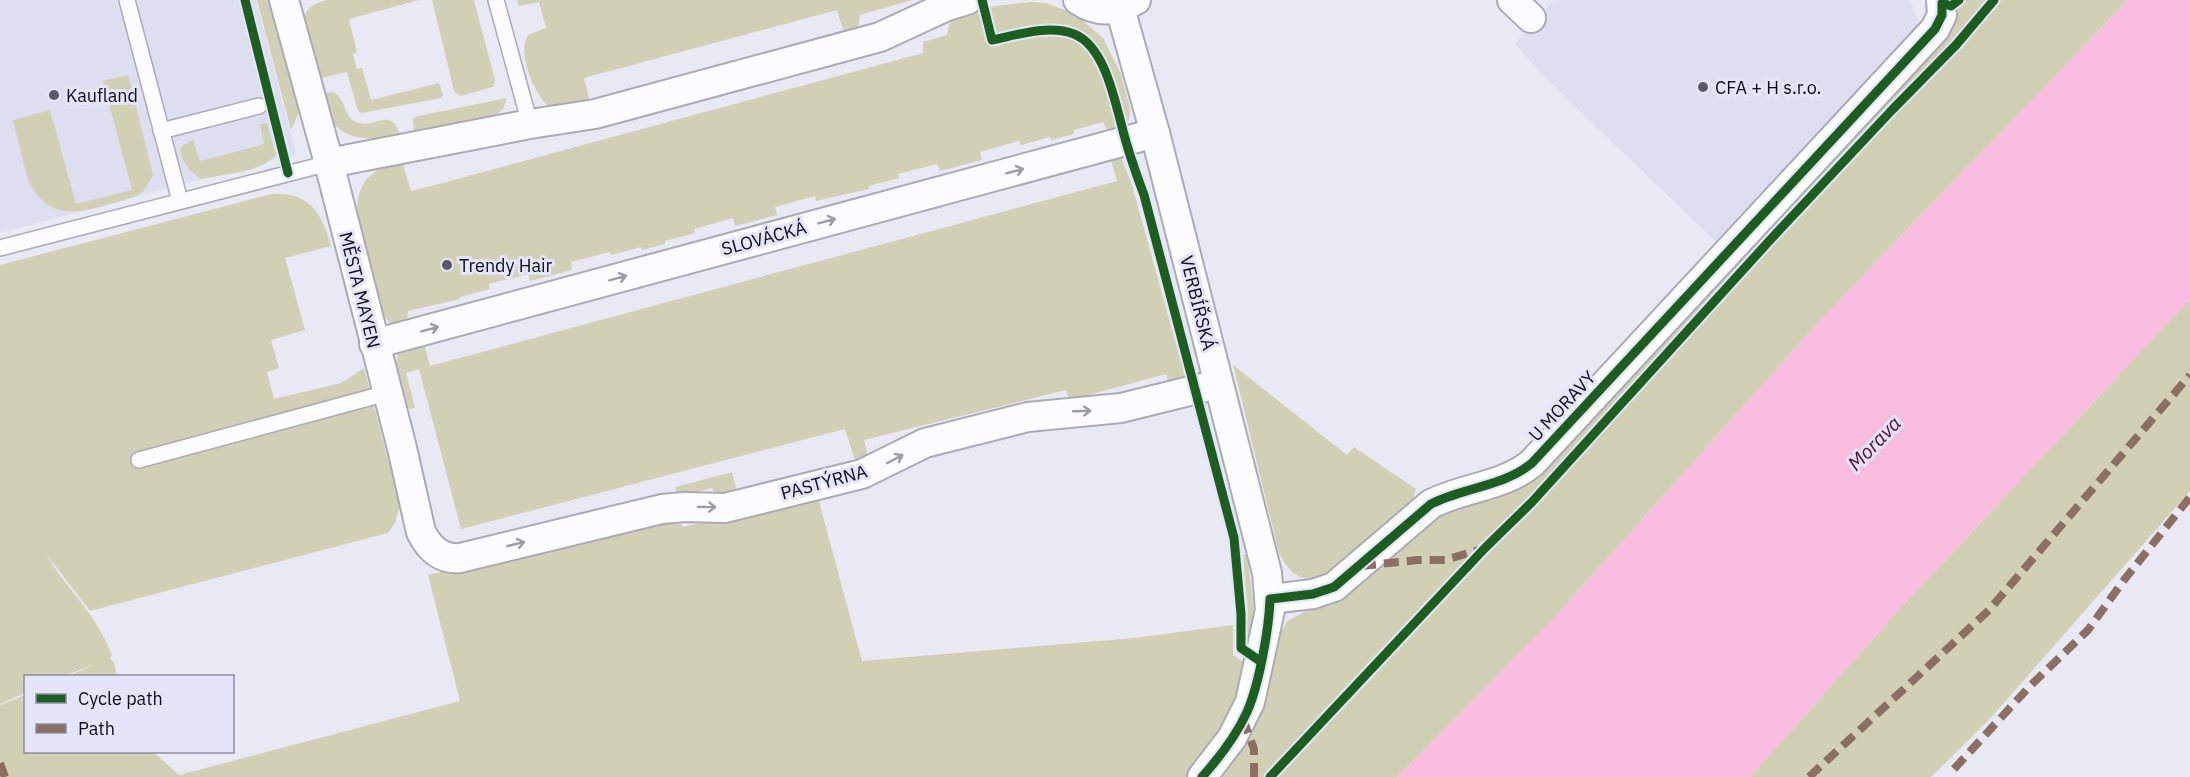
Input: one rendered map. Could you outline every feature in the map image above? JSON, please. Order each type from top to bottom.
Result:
[{"type":"street","name":"MĚSTA MAYEN","points":[[284,0],[328,163],[421,532],[426,542],[440,555],[447,558],[460,558]]},
{"type":"street","points":[[328,163],[595,114],[880,37],[947,6],[967,0]]},
{"type":"street","points":[[1078,0],[1099,9],[1128,4]]},
{"type":"street","name":"U MORAVY","points":[[1270,599],[1313,594],[1334,586],[1431,504],[1450,495],[1513,476],[1532,463],[1935,29],[1942,15],[1942,2]]},
{"type":"street","name":"VERBÍŘSKÁ","points":[[1128,4],[1155,133],[1268,573],[1270,599]]},
{"type":"street","name":"SLOVÁCKÁ","points":[[374,344],[1155,133]]},
{"type":"street","name":"PASTÝRNA","points":[[460,558],[662,509],[725,508],[861,474],[925,443],[970,431],[1034,416],[1121,408],[1218,384]]},
{"type":"street","points":[[1202,777],[1232,738],[1247,713],[1268,625],[1270,599]]},
{"type":"lane","points":[[127,0],[180,201]]},
{"type":"lane","points":[[496,0],[531,124]]},
{"type":"lane","points":[[161,131],[259,106]]},
{"type":"lane","points":[[0,248],[328,163]]},
{"type":"lane","points":[[140,460],[387,393]]},
{"type":"shaded area","points":[[0,0],[256,0],[296,154],[0,233]]},
{"type":"shaded area","points":[[1554,0],[1910,0],[1920,25],[1720,246],[1546,78],[1515,44]]},
{"type":"green space","points":[[257,0],[270,0],[299,112],[291,130]]},
{"type":"green space","points":[[327,0],[419,0],[349,19],[357,52],[353,54],[357,69],[362,68],[371,100],[439,83],[443,95],[441,98],[362,113],[358,111],[347,72],[321,78],[304,16],[314,5]]},
{"type":"green space","points":[[432,0],[474,0],[495,80],[493,87],[460,96],[454,91]]},
{"type":"green space","points":[[517,0],[912,0],[860,15],[858,29],[844,33],[837,10],[584,78],[590,102],[551,109],[534,85],[524,52],[528,35],[546,28],[539,2],[519,6]]},
{"type":"green space","points":[[1953,0],[2128,0],[1824,316],[1553,619],[1397,777],[1214,777],[1265,698],[1279,637],[1287,621],[1304,612],[1332,605],[1341,599],[1427,520],[1517,483]]},
{"type":"green space","points":[[1031,2],[1046,3],[1075,14],[1103,38],[1121,74],[1130,108],[1129,120],[1121,131],[1111,133],[1103,122],[1074,130],[1074,134],[1051,140],[1050,137],[1021,145],[1019,141],[980,152],[982,160],[940,171],[937,164],[898,174],[899,178],[869,186],[869,189],[816,201],[815,196],[775,207],[777,215],[735,226],[733,218],[694,229],[695,233],[665,241],[665,244],[642,250],[641,247],[611,255],[610,252],[571,262],[572,270],[530,281],[528,274],[489,284],[490,289],[460,297],[460,299],[408,311],[407,322],[397,325],[389,322],[383,314],[357,221],[361,188],[372,174],[380,169],[402,161],[411,191],[435,185],[923,53],[923,42],[947,35],[950,21],[958,16],[989,7]]},
{"type":"green space","points":[[128,75],[153,175],[143,192],[134,197],[89,210],[61,210],[49,205],[38,196],[28,180],[13,120],[50,110],[76,204],[132,190],[103,81]]},
{"type":"green space","points":[[333,92],[340,98],[349,116],[356,122],[363,124],[382,120],[392,121],[400,135],[361,138],[343,132],[330,117],[323,93]]},
{"type":"green space","points":[[507,98],[503,109],[492,118],[414,132],[413,119],[418,116]]},
{"type":"green space","points":[[267,123],[276,155],[261,166],[201,179],[189,170],[183,159],[180,149],[193,140],[200,161],[264,144],[260,124]]},
{"type":"green space","points":[[1120,154],[1132,185],[1187,384],[1171,389],[1166,374],[1070,400],[1066,390],[864,440],[869,460],[856,463],[845,429],[461,529],[419,369],[406,373],[415,408],[409,409],[396,363],[398,354],[408,347],[424,343],[430,366],[1117,181],[1111,160]]},
{"type":"green space","points":[[271,194],[295,196],[304,200],[318,214],[331,246],[285,258],[305,330],[271,340],[279,368],[267,372],[274,399],[341,383],[364,368],[400,505],[395,523],[388,533],[90,611],[46,554],[99,628],[112,656],[110,658],[114,663],[117,675],[71,675],[97,663],[67,675],[24,675],[24,693],[0,704],[0,265]]},
{"type":"green space","points":[[2190,299],[2190,491],[1988,721],[1931,777],[1750,777],[1893,616]]},
{"type":"green space","points":[[1233,365],[1347,455],[1354,447],[1416,489],[1413,499],[1406,507],[1332,572],[1309,579],[1299,576],[1288,568],[1279,553]]},
{"type":"green space","points":[[732,472],[737,491],[734,495],[715,494],[712,488],[678,497],[675,487]]},
{"type":"green space","points":[[817,494],[862,661],[1134,638],[1233,625],[1233,655],[1245,663],[1241,691],[1231,717],[1192,777],[0,777],[0,705],[24,695],[24,753],[154,753],[179,775],[460,701],[428,575],[663,517],[676,517],[683,527]]},
{"type":"green space","points":[[1247,554],[1254,612],[1249,648],[1245,640],[1248,613],[1243,555]]},
{"type":"water","name":"Morava","points":[[2128,0],[2190,0],[2190,299],[1893,616],[1750,777],[1397,777],[1553,619],[1824,316]]},
{"type":"marked path","points":[[1809,777],[1989,610],[2190,375]]},
{"type":"marked path","points":[[1954,769],[2030,686],[2088,630],[2124,580],[2190,497]]},
{"type":"marked path","points":[[1361,566],[1418,560],[1445,560],[1482,549]]},
{"type":"marked path","points":[[1243,719],[1254,749],[1254,777]]},
{"type":"marked path","points":[[0,763],[5,777]]},
{"type":"cycle path","points":[[245,0],[288,173]]},
{"type":"cycle path","points":[[982,0],[992,40],[1033,31],[1064,31],[1085,41],[1095,52],[1102,65],[1114,95],[1129,152],[1144,195],[1234,538],[1241,614],[1241,648],[1260,661]]},
{"type":"cycle path","points":[[1202,777],[1221,754],[1247,712],[1263,657],[1270,599],[1313,594],[1334,587],[1431,504],[1509,477],[1532,463],[1935,29],[1942,15],[1942,3],[1951,6],[1959,0]]},
{"type":"cycle path","points":[[1270,777],[1485,548],[1532,502],[1771,239],[1956,45],[1994,0]]},
{"type":"place","name":"CFA + H s.r.o.","points":[[1703,87]]},
{"type":"place","name":"Kaufland","points":[[54,95]]},
{"type":"place","name":"Trendy Hair","points":[[447,265]]}]
